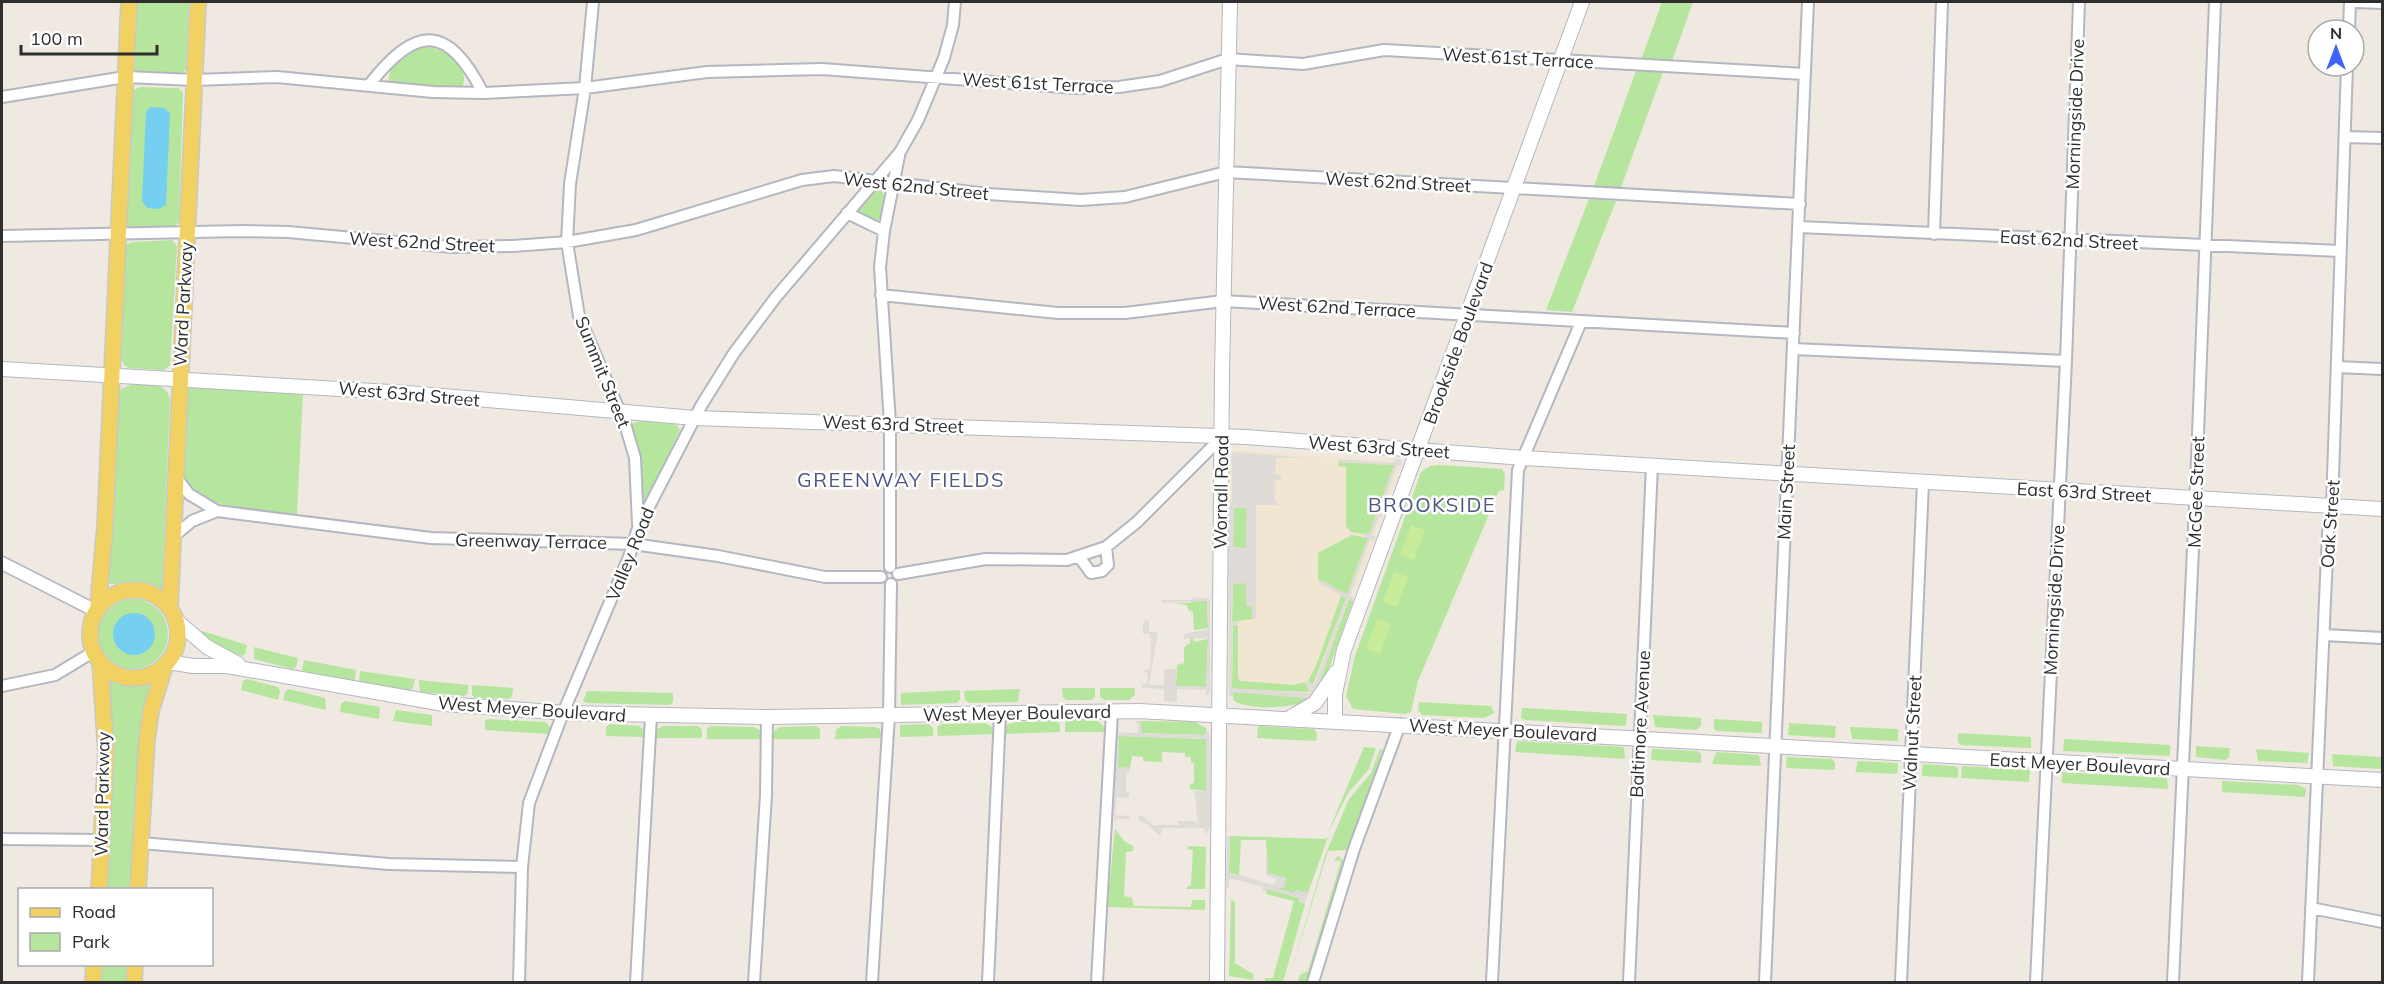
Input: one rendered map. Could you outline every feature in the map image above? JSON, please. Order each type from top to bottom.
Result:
[{"type":"main road","points":[[129,2],[105,526],[97,609],[90,631],[96,657],[119,676],[131,679],[144,678],[167,664],[227,666],[260,672]]},
{"type":"main road","name":"Ward Parkway","points":[[170,607],[198,2]]},
{"type":"main road","name":"Wornall Road","points":[[1217,982],[1223,301],[1230,2]]},
{"type":"main road","name":"Brookside Boulevard","points":[[1335,721],[1338,668],[1582,2]]},
{"type":"main road","name":"West 63rd Street","points":[[2,369],[408,393],[695,418],[1222,437],[1786,473]]},
{"type":"main road","name":"East 63rd Street","points":[[1786,473],[2382,509]]},
{"type":"main road","points":[[97,609],[111,596],[136,590],[148,592],[170,607],[177,621],[178,641],[167,664],[149,720],[138,888]]},
{"type":"main road","points":[[177,621],[222,656],[260,672]]},
{"type":"main road","name":"Ward Parkway","points":[[96,657],[106,752],[99,888]]},
{"type":"main road","points":[[1289,718],[1315,703],[1338,668]]},
{"type":"main road","name":"West Meyer Boulevard","points":[[260,672],[444,704],[563,713],[767,717],[1112,712],[1219,714],[1777,746]]},
{"type":"main road","name":"East Meyer Boulevard","points":[[1777,746],[2382,780]]},
{"type":"main road","points":[[93,982],[94,966]]},
{"type":"main road","points":[[134,982],[135,966]]},
{"type":"street","name":"Summit Street","points":[[593,2],[585,88],[570,184],[567,242],[579,316],[620,413],[635,458],[638,528]]},
{"type":"street","points":[[872,982],[889,715],[891,584],[897,579],[894,571],[890,424],[880,295],[884,231],[900,153],[937,78],[952,25],[955,2]]},
{"type":"street","name":"Main Street","points":[[1765,982],[1808,2]]},
{"type":"street","points":[[1934,234],[1942,2]]},
{"type":"street","name":"Morningside Drive","points":[[2036,982],[2066,361],[2079,2]]},
{"type":"street","name":"McGee Street","points":[[2173,982],[2196,498],[2215,2]]},
{"type":"street","points":[[2349,18],[2350,2]]},
{"type":"street","points":[[2356,2],[2382,3]]},
{"type":"street","points":[[369,85],[390,59],[402,49],[415,42],[429,40],[442,42],[454,50],[471,69],[483,93]]},
{"type":"street","name":"West 61st Terrace","points":[[2,97],[125,77],[195,80],[277,77],[433,92],[483,93],[585,88],[706,72],[759,69],[822,69],[1075,87],[1119,87],[1160,81],[1228,58],[1303,64],[1384,50],[1805,74]]},
{"type":"street","name":"Oak Street","points":[[2308,982],[2328,520],[2332,506],[2346,78]]},
{"type":"street","points":[[2344,136],[2382,138]]},
{"type":"street","name":"Valley Road","points":[[519,982],[522,867],[529,803],[638,528],[695,418],[764,311],[874,180],[900,153]]},
{"type":"street","name":"West 62nd Street","points":[[2,236],[288,232],[452,247],[567,242],[636,230],[801,180],[834,176],[989,194],[1103,199],[1147,193],[1226,172],[1800,204]]},
{"type":"street","points":[[847,213],[884,231]]},
{"type":"street","name":"East 62nd Street","points":[[1799,226],[2340,251]]},
{"type":"street","name":"West 62nd Terrace","points":[[880,295],[993,308],[1080,314],[1157,310],[1223,301],[1794,333]]},
{"type":"street","points":[[1492,982],[1518,471],[1581,322]]},
{"type":"street","points":[[1793,349],[2066,361]]},
{"type":"street","points":[[2337,367],[2382,369]]},
{"type":"street","points":[[891,584],[883,582],[882,571],[986,558],[1055,561],[1080,558],[1106,547],[1137,522],[1222,437]]},
{"type":"street","name":"Baltimore Avenue","points":[[1629,982],[1652,465]]},
{"type":"street","name":"Greenway Terrace","points":[[175,477],[189,494],[217,511],[273,516],[431,538],[633,544],[718,556],[825,577],[881,577]]},
{"type":"street","name":"Walnut Street","points":[[1901,982],[1923,483]]},
{"type":"street","name":"Greenway Terrace","points":[[173,537],[192,521],[217,511]]},
{"type":"street","points":[[1080,558],[1091,573],[1102,570],[1108,565],[1106,547]]},
{"type":"street","points":[[2,563],[97,609]]},
{"type":"street","points":[[2324,635],[2382,638]]},
{"type":"street","points":[[2,686],[55,675],[96,657]]},
{"type":"street","points":[[1097,982],[1112,712]]},
{"type":"street","points":[[988,982],[1000,714]]},
{"type":"street","points":[[636,982],[651,716]]},
{"type":"street","points":[[754,982],[766,795],[767,717]]},
{"type":"street","points":[[1313,982],[1354,849],[1401,724]]},
{"type":"street","points":[[2,839],[102,840]]},
{"type":"street","points":[[141,843],[400,865],[522,867]]},
{"type":"street","points":[[2311,908],[2382,922]]},
{"type":"shaded area","points":[[1236,450],[1388,461],[1393,458],[1402,461],[1320,691],[1227,689],[1229,463]]},
{"type":"shaded area","points":[[1233,452],[1308,458],[1276,458],[1275,475],[1281,475],[1281,480],[1275,480],[1275,500],[1278,505],[1256,505],[1256,618],[1252,619],[1252,607],[1246,606],[1246,583],[1233,584],[1232,622],[1238,622],[1238,625],[1233,626],[1232,688],[1309,693],[1311,690],[1305,682],[1308,681],[1314,686],[1346,598],[1319,583],[1318,579],[1347,594],[1368,538],[1363,536],[1364,533],[1369,534],[1394,465],[1338,462],[1338,459],[1394,463],[1396,458],[1402,461],[1402,465],[1397,465],[1380,513],[1383,517],[1379,516],[1372,535],[1376,537],[1374,541],[1370,539],[1350,596],[1354,598],[1353,601],[1348,599],[1314,699],[1233,692],[1232,698],[1229,694],[1229,504],[1232,502],[1232,464],[1229,463]],"holes":[[[1234,508],[1247,508],[1246,548],[1233,547]]]},
{"type":"shaded area","points":[[1196,597],[1210,599],[1210,692],[1206,697],[1206,690],[1177,689],[1177,702],[1164,701],[1164,689],[1142,688],[1142,684],[1147,684],[1148,673],[1142,671],[1150,669],[1151,639],[1149,634],[1143,634],[1143,626],[1145,620],[1149,621],[1149,632],[1158,632],[1149,685],[1164,685],[1164,669],[1176,669],[1176,686],[1206,687],[1208,638],[1184,639],[1184,634],[1208,629],[1207,601],[1162,603],[1162,600],[1189,600]]},
{"type":"shaded area","points":[[1134,721],[1141,721],[1142,733],[1205,735],[1206,728],[1211,739],[1210,827],[1206,835],[1204,828],[1163,828],[1160,836],[1146,823],[1139,820],[1139,816],[1144,816],[1152,825],[1180,825],[1176,821],[1195,821],[1198,826],[1195,794],[1192,791],[1206,791],[1206,739],[1119,736],[1118,767],[1130,768],[1129,773],[1126,773],[1126,792],[1129,792],[1129,798],[1117,797],[1115,815],[1130,816],[1130,819],[1116,819],[1114,822],[1114,803],[1111,803],[1117,737],[1115,732],[1138,733],[1138,724]]},
{"type":"shaded area","points":[[1227,836],[1230,836],[1229,872],[1274,885],[1276,878],[1266,875],[1266,859],[1268,859],[1268,873],[1286,878],[1284,888],[1277,888],[1294,893],[1296,890],[1308,893],[1305,904],[1299,902],[1300,898],[1267,889],[1266,892],[1262,891],[1263,887],[1232,879],[1229,879],[1229,889],[1226,887]]},
{"type":"green space","points":[[137,2],[189,2],[186,69],[182,74],[135,71]]},
{"type":"green space","points":[[1662,2],[1693,2],[1672,61],[1641,60]]},
{"type":"green space","points":[[429,47],[450,55],[456,60],[463,72],[462,87],[389,82],[392,68],[401,57],[415,50]]},
{"type":"green space","points":[[1636,71],[1663,72],[1620,190],[1593,189]]},
{"type":"green space","points":[[141,87],[178,88],[183,92],[179,222],[174,227],[130,229],[126,222],[132,94],[133,90]]},
{"type":"green space","points":[[880,187],[884,195],[880,218],[876,222],[857,210],[876,188]]},
{"type":"green space","points":[[1589,199],[1616,201],[1572,312],[1546,310]]},
{"type":"green space","points":[[172,240],[177,246],[170,366],[163,370],[129,368],[124,365],[120,356],[126,245],[132,242]]},
{"type":"green space","points":[[132,384],[150,384],[160,387],[168,393],[170,399],[162,589],[141,583],[110,584],[108,582],[118,398],[121,389]]},
{"type":"green space","points":[[193,387],[303,392],[297,514],[234,508],[205,497],[193,489],[183,477],[186,393]]},
{"type":"green space","points":[[641,421],[676,424],[680,430],[645,502],[642,500],[640,462],[631,427],[633,423]]},
{"type":"green space","points":[[1338,462],[1394,465],[1369,535],[1351,532],[1346,526],[1346,467],[1339,466]]},
{"type":"green space","points":[[1430,466],[1502,469],[1505,474],[1504,490],[1499,491],[1418,681],[1411,712],[1405,714],[1353,709],[1346,696],[1355,656],[1421,472]]},
{"type":"green space","points":[[1234,508],[1247,508],[1246,548],[1233,547]]},
{"type":"green space","points":[[1411,525],[1425,530],[1414,560],[1400,555]]},
{"type":"green space","points":[[1352,535],[1368,538],[1347,595],[1318,579],[1318,553]]},
{"type":"green space","points":[[1394,572],[1408,577],[1397,607],[1383,602]]},
{"type":"green space","points":[[1246,583],[1246,606],[1252,606],[1252,619],[1232,622],[1233,584]]},
{"type":"green space","points":[[1341,596],[1346,598],[1312,687],[1308,681],[1316,666]]},
{"type":"green space","points":[[133,599],[146,602],[158,609],[165,621],[168,634],[165,647],[158,659],[146,666],[133,669],[120,666],[108,659],[101,647],[98,634],[101,621],[108,609],[120,602]]},
{"type":"green space","points":[[1198,599],[1207,601],[1208,628],[1194,630],[1193,612],[1189,611],[1187,605],[1174,603],[1190,603]]},
{"type":"green space","points":[[1349,599],[1353,601],[1325,680],[1315,693]]},
{"type":"green space","points":[[1377,619],[1391,624],[1380,654],[1366,649]]},
{"type":"green space","points":[[1233,625],[1238,625],[1238,677],[1240,681],[1294,685],[1305,682],[1310,692],[1232,689]]},
{"type":"green space","points":[[202,631],[247,645],[245,654],[242,656],[221,649],[201,636]]},
{"type":"green space","points":[[1190,638],[1193,638],[1194,642],[1208,639],[1206,687],[1176,686],[1177,665],[1184,663],[1184,647],[1190,643]]},
{"type":"green space","points":[[254,647],[298,658],[296,667],[292,669],[254,659]]},
{"type":"green space","points":[[304,660],[356,670],[355,679],[350,681],[305,672],[302,670]]},
{"type":"green space","points":[[360,671],[415,679],[413,688],[409,691],[362,683],[359,681]]},
{"type":"green space","points":[[247,679],[278,687],[280,691],[278,700],[241,690],[243,681]]},
{"type":"green space","points":[[419,680],[468,685],[468,693],[464,696],[420,692]]},
{"type":"green space","points":[[108,681],[150,683],[151,687],[139,731],[131,888],[105,888],[113,731]]},
{"type":"green space","points":[[472,685],[513,688],[512,696],[509,699],[475,698],[472,695]]},
{"type":"green space","points":[[1062,688],[1095,688],[1095,697],[1091,700],[1066,700],[1063,697]]},
{"type":"green space","points":[[1100,688],[1135,688],[1135,695],[1129,700],[1104,700],[1100,697]]},
{"type":"green space","points":[[289,689],[325,698],[326,710],[283,700],[285,692]]},
{"type":"green space","points":[[1020,689],[1018,702],[970,703],[965,700],[964,691]]},
{"type":"green space","points":[[960,690],[960,699],[957,703],[901,705],[901,693]]},
{"type":"green space","points":[[587,691],[673,693],[673,702],[670,705],[587,703],[583,701]]},
{"type":"green space","points":[[1232,692],[1314,699],[1296,705],[1262,707],[1234,701]]},
{"type":"green space","points":[[345,701],[380,707],[379,719],[340,712],[341,704]]},
{"type":"green space","points":[[1419,702],[1491,706],[1494,713],[1484,718],[1422,715],[1418,710]]},
{"type":"green space","points":[[1522,708],[1627,714],[1626,725],[1526,720],[1521,718]]},
{"type":"green space","points":[[396,710],[432,715],[432,726],[393,721]]},
{"type":"green space","points":[[1653,715],[1701,718],[1701,726],[1696,730],[1655,727]]},
{"type":"green space","points":[[488,719],[545,722],[550,727],[550,734],[485,730],[485,721]]},
{"type":"green space","points":[[1714,719],[1762,722],[1762,733],[1717,731],[1714,729]]},
{"type":"green space","points":[[1069,720],[1096,721],[1104,727],[1106,732],[1065,732],[1065,723]]},
{"type":"green space","points":[[1056,721],[1060,724],[1060,732],[1004,734],[1007,725],[1015,722]]},
{"type":"green space","points":[[1141,721],[1195,722],[1206,728],[1206,735],[1141,733]]},
{"type":"green space","points":[[985,723],[992,727],[994,734],[938,736],[937,727],[942,724]]},
{"type":"green space","points":[[1789,723],[1836,726],[1835,738],[1788,735]]},
{"type":"green space","points":[[610,724],[639,726],[645,731],[645,737],[606,736],[606,727]]},
{"type":"green space","points":[[929,724],[933,728],[933,736],[900,737],[900,725]]},
{"type":"green space","points":[[664,726],[698,726],[702,730],[702,738],[655,738],[657,729]]},
{"type":"green space","points":[[711,726],[754,727],[761,731],[763,739],[707,739],[707,728]]},
{"type":"green space","points":[[816,726],[820,729],[820,739],[772,739],[775,730],[780,727]]},
{"type":"green space","points":[[841,726],[875,727],[880,729],[882,738],[835,739],[836,730]]},
{"type":"green space","points":[[1258,726],[1314,729],[1317,734],[1316,741],[1257,738]]},
{"type":"green space","points":[[1850,727],[1898,729],[1898,741],[1852,739]]},
{"type":"green space","points":[[1958,733],[2031,737],[2031,748],[1961,745],[1958,742]]},
{"type":"green space","points":[[1119,736],[1206,739],[1206,791],[1190,789],[1190,784],[1194,783],[1194,763],[1191,763],[1191,757],[1185,757],[1185,753],[1162,752],[1162,762],[1143,761],[1143,757],[1132,756],[1130,768],[1118,768]]},
{"type":"green space","points":[[2064,739],[2170,745],[2170,756],[2063,751]]},
{"type":"green space","points":[[1517,741],[1624,747],[1625,759],[1515,752]]},
{"type":"green space","points":[[2196,746],[2230,748],[2229,757],[2225,760],[2196,757]]},
{"type":"green space","points":[[1364,747],[1376,748],[1369,769],[1348,793],[1327,835]]},
{"type":"green space","points":[[1380,749],[1383,750],[1380,755],[1380,768],[1348,850],[1328,851],[1288,982],[1326,853],[1349,799],[1371,773]]},
{"type":"green space","points":[[1652,749],[1698,751],[1701,754],[1701,763],[1651,760]]},
{"type":"green space","points":[[2256,749],[2309,753],[2307,763],[2258,761]]},
{"type":"green space","points":[[1716,752],[1759,755],[1761,766],[1712,764]]},
{"type":"green space","points":[[2332,754],[2382,757],[2382,769],[2333,766]]},
{"type":"green space","points":[[1787,757],[1832,759],[1835,762],[1835,770],[1786,768]]},
{"type":"green space","points":[[1858,761],[1898,763],[1897,774],[1855,772]]},
{"type":"green space","points":[[1923,764],[1955,766],[1958,768],[1958,778],[1922,776]]},
{"type":"green space","points":[[1962,766],[2030,770],[2029,782],[1961,778]]},
{"type":"green space","points":[[2062,772],[2167,778],[2168,789],[2062,783]]},
{"type":"green space","points":[[2222,781],[2298,785],[2306,789],[2305,797],[2222,792]]},
{"type":"green space","points":[[1115,829],[1124,841],[1133,846],[1133,851],[1126,852],[1124,896],[1132,898],[1134,906],[1191,907],[1192,900],[1205,900],[1205,910],[1107,907]]},
{"type":"green space","points":[[1230,836],[1325,839],[1328,837],[1308,893],[1296,890],[1295,894],[1277,889],[1286,878],[1268,873],[1266,840],[1241,840],[1239,876],[1229,872]]},
{"type":"green space","points":[[1189,846],[1206,847],[1205,889],[1185,889],[1191,885],[1193,850],[1187,849]]},
{"type":"green space","points":[[1338,856],[1344,861],[1307,981],[1298,982],[1300,975],[1308,971],[1341,861],[1334,860]]},
{"type":"green space","points":[[1267,889],[1300,898],[1299,902],[1305,904],[1283,982],[1265,981],[1265,978],[1273,978],[1294,901],[1266,894]]},
{"type":"green space","points":[[1231,900],[1235,902],[1235,963],[1253,974],[1254,980],[1229,976]]},
{"type":"green space","points":[[101,966],[127,966],[126,982],[102,982]]},
{"type":"water","points":[[150,107],[165,108],[170,114],[166,205],[159,209],[147,208],[142,201],[146,112]]},
{"type":"water","points":[[134,613],[142,614],[149,619],[154,626],[154,642],[149,649],[142,654],[134,655],[126,654],[119,649],[114,642],[113,634],[114,626],[119,619],[126,614]]},
{"type":"district","name":"GREENWAY FIELDS","points":[[901,479]]},
{"type":"district","name":"BROOKSIDE","points":[[1432,504]]}]
